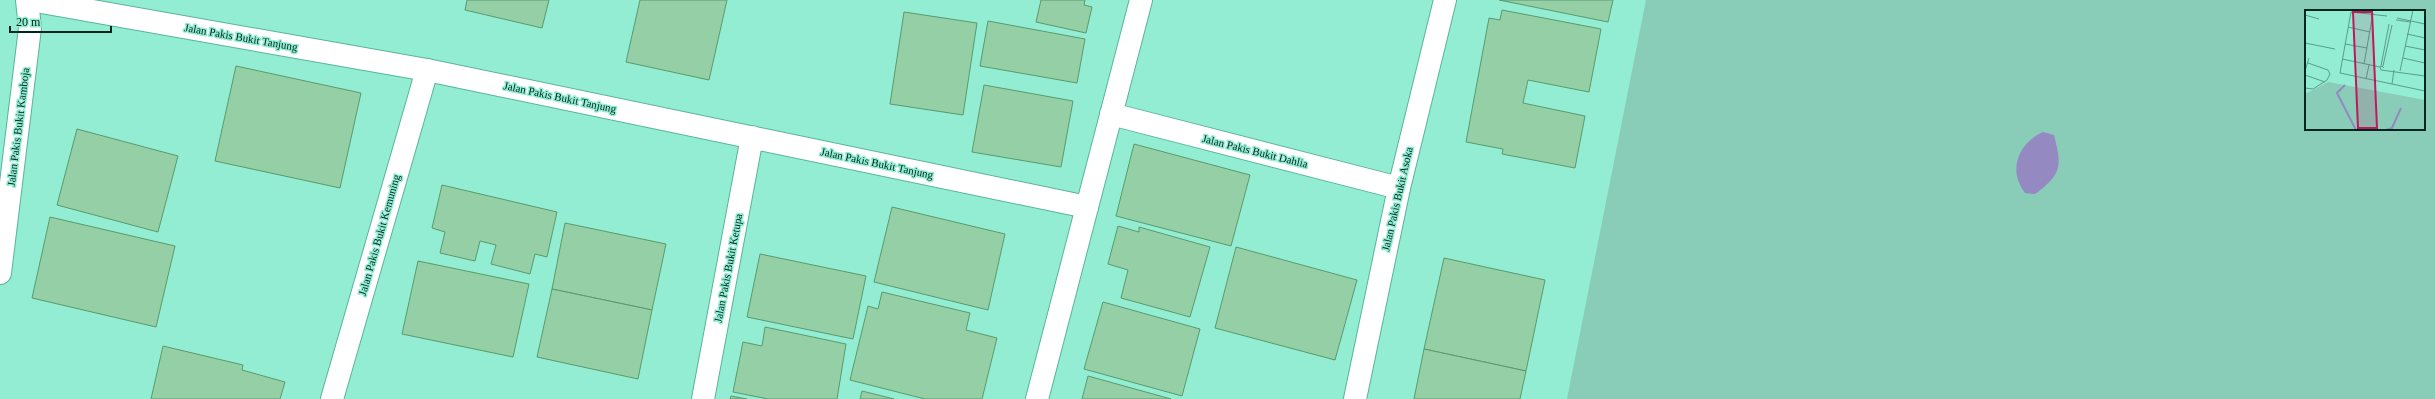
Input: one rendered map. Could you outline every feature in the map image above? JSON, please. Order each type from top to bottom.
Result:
[{"type":"street","points":[[1037,399],[1141,0]]},
{"type":"street","name":"Jalan Pakis Bukit Asoka","points":[[1355,399],[1399,188],[1445,0]]},
{"type":"street","name":"Jalan Pakis Bukit Kamboja","points":[[0,273],[30,28],[37,1]]},
{"type":"street","name":"Jalan Pakis Bukit Tanjung","points":[[37,1],[427,70],[1087,207]]},
{"type":"street","name":"Jalan Pakis Bukit Kemuning","points":[[332,399],[427,70]]},
{"type":"street","name":"Jalan Pakis Bukit Dahlia","points":[[1111,114],[1399,188]]},
{"type":"street","name":"Jalan Pakis Bukit Ketupa","points":[[703,399],[752,137]]},
{"type":"shaded area","points":[[1646,0],[2435,0],[2435,399],[1567,399]]},
{"type":"shaded area","points":[[2043,132],[2054,135],[2059,162],[2058,169],[2050,181],[2035,194],[2025,193],[2017,176],[2016,167],[2018,159],[2021,151],[2027,144],[2034,137]]},
{"type":"building","points":[[467,0],[549,0],[542,28],[465,10]]},
{"type":"building","points":[[640,0],[727,0],[709,80],[626,62]]},
{"type":"building","points":[[1041,0],[1085,0],[1084,5],[1092,7],[1086,33],[1036,22]]},
{"type":"building","points":[[1499,0],[1613,0],[1608,22]]},
{"type":"building","points":[[1502,10],[1601,29],[1589,92],[1528,80],[1523,103],[1585,116],[1575,168],[1502,154],[1503,149],[1466,142],[1489,18],[1500,20]]},
{"type":"building","points":[[904,12],[977,23],[963,115],[890,104]]},
{"type":"building","points":[[988,21],[1085,39],[1077,83],[980,66]]},
{"type":"building","points":[[236,66],[361,93],[340,188],[215,161]]},
{"type":"building","points":[[984,85],[1073,101],[1061,167],[972,152]]},
{"type":"building","points":[[77,129],[178,156],[158,232],[57,205]]},
{"type":"building","points":[[1134,144],[1250,175],[1231,246],[1116,216]]},
{"type":"building","points":[[442,185],[557,212],[547,257],[535,254],[530,274],[491,264],[496,245],[480,241],[475,261],[440,253],[445,232],[432,228]]},
{"type":"building","points":[[892,207],[1005,234],[988,310],[874,282]]},
{"type":"building","points":[[50,217],[175,246],[156,327],[32,298]]},
{"type":"building","points":[[565,223],[666,244],[652,310],[552,289]]},
{"type":"building","points":[[1118,226],[1139,232],[1139,227],[1210,247],[1190,317],[1121,298],[1128,270],[1108,264]]},
{"type":"building","points":[[1236,247],[1357,280],[1335,360],[1215,328]]},
{"type":"building","points":[[760,254],[866,276],[853,339],[747,317]]},
{"type":"building","points":[[1444,258],[1545,280],[1526,371],[1424,349]]},
{"type":"building","points":[[418,261],[529,284],[513,357],[402,334]]},
{"type":"building","points":[[552,289],[652,310],[638,379],[537,357]]},
{"type":"building","points":[[882,292],[970,313],[966,330],[997,338],[982,399],[925,399],[850,380],[868,306],[878,309]]},
{"type":"building","points":[[1103,302],[1200,329],[1182,396],[1084,369]]},
{"type":"building","points":[[765,327],[846,344],[837,399],[768,399],[733,392],[743,342],[762,346]]},
{"type":"building","points":[[163,346],[243,365],[242,370],[285,382],[280,399],[151,399]]},
{"type":"building","points":[[1424,349],[1526,371],[1520,399],[1414,399]]},
{"type":"building","points":[[1088,376],[1171,399],[1082,399]]},
{"type":"building","points":[[862,391],[894,399],[860,399]]},
{"type":"building","points":[[731,396],[747,399],[730,399]]}]
